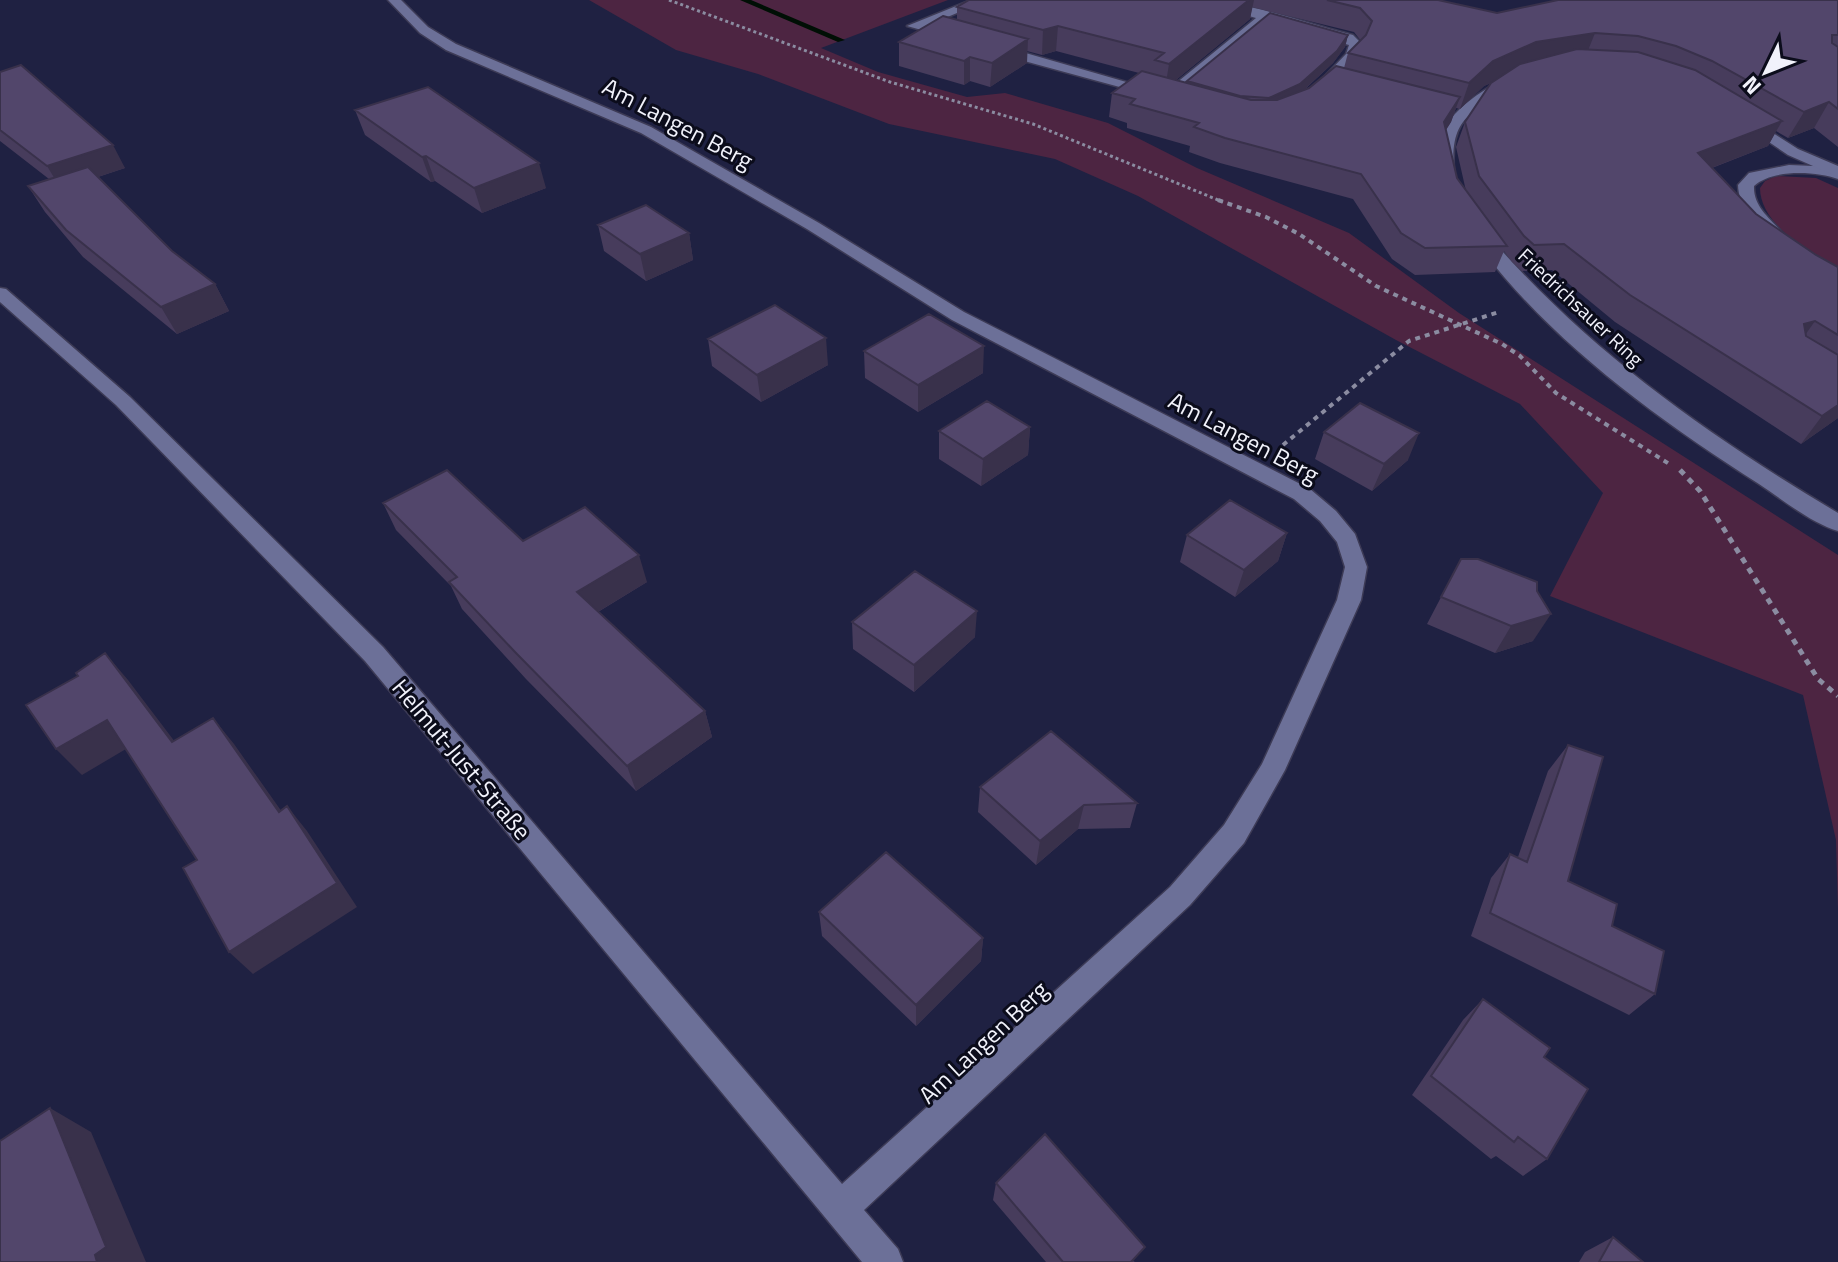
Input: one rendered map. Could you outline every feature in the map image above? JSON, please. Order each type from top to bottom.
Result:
[{"type":"street","name":"Am Langen Berg","points":[[394,0],[424,30],[451,47],[646,130],[958,316],[1302,494],[1328,516],[1347,540],[1356,567],[1349,600],[1272,770],[1234,834],[1180,896],[842,1207]]},
{"type":"street","points":[[973,42],[913,26],[982,0]]},
{"type":"street","points":[[1198,0],[1334,33],[1356,44],[1352,55],[1320,87],[1341,86]]},
{"type":"street","points":[[988,47],[1175,98],[1266,16]]},
{"type":"street","points":[[1453,189],[1444,154],[1451,114],[1524,76]]},
{"type":"street","points":[[1737,114],[1793,152],[1836,172]]},
{"type":"street","points":[[1790,248],[1753,209],[1746,193],[1748,182],[1768,170],[1836,172]]},
{"type":"street","name":"Friedrichsauer Ring","points":[[1467,218],[1497,259],[1538,302],[1612,369],[1678,419],[1838,523]]},
{"type":"street","name":"Helmut-Just-Straße","points":[[0,293],[134,412],[374,654],[842,1207],[885,1262]]},
{"type":"path","points":[[669,0],[890,82],[1033,124],[1175,185],[1266,217],[1299,234],[1376,286],[1502,344],[1520,356],[1556,393],[1681,471],[1700,491],[1818,679],[1838,696]]},
{"type":"path","points":[[1255,469],[1409,341],[1456,324],[1538,302]]},
{"type":"shaded area","points":[[589,0],[948,0],[821,48],[878,72],[967,97],[1005,93],[1108,123],[1197,168],[1349,233],[1459,313],[1838,555],[1838,911],[1836,840],[1803,695],[1550,596],[1603,493],[1520,404],[1396,340],[1138,196],[1055,159],[889,124],[758,74],[676,50]]},
{"type":"shaded area","points":[[1776,176],[1816,178],[1838,188],[1838,273],[1789,237],[1769,214],[1760,188],[1765,181]]},
{"type":"building","points":[[969,0],[1249,0],[1169,64],[1155,60],[1164,53],[1058,26],[1043,30],[957,7]]},
{"type":"building","points":[[1327,0],[1438,0],[1497,13],[1558,0],[1838,0],[1838,35],[1832,35],[1832,43],[1838,47],[1838,109],[1829,102],[1804,112],[1712,61],[1676,46],[1638,36],[1595,33],[1536,42],[1493,61],[1469,83],[1348,53],[1366,35],[1372,21],[1360,8]]},
{"type":"building","points":[[1270,13],[1348,35],[1337,51],[1300,84],[1269,98],[1240,96],[1187,81]]},
{"type":"building","points":[[943,16],[1028,39],[992,63],[970,57],[964,61],[899,42]]},
{"type":"building","points":[[1577,49],[1638,52],[1695,70],[1782,121],[1698,153],[1756,214],[1838,267],[1838,335],[1815,321],[1804,324],[1806,336],[1838,355],[1838,405],[1822,416],[1630,295],[1564,244],[1534,245],[1479,176],[1465,122],[1491,83],[1520,64]]},
{"type":"building","points":[[21,65],[113,145],[47,166],[0,130],[0,72]]},
{"type":"building","points":[[1336,66],[1460,97],[1444,122],[1457,178],[1507,246],[1425,248],[1401,233],[1361,174],[1225,138],[1194,127],[1199,123],[1130,104],[1135,99],[1112,93],[1142,71],[1251,100],[1277,100],[1309,88]]},
{"type":"building","points":[[428,87],[539,163],[474,188],[426,156],[422,157],[355,110]]},
{"type":"building","points":[[88,167],[172,251],[215,284],[161,307],[66,230],[28,186]]},
{"type":"building","points":[[646,205],[689,233],[640,254],[598,225]]},
{"type":"building","points":[[775,305],[826,338],[757,375],[708,339]]},
{"type":"building","points":[[929,314],[984,346],[918,385],[864,351]]},
{"type":"building","points":[[987,401],[1030,427],[983,459],[939,431]]},
{"type":"building","points":[[1360,403],[1419,433],[1384,464],[1324,432]]},
{"type":"building","points":[[447,470],[523,541],[585,507],[639,555],[577,592],[705,711],[627,766],[449,582],[457,577],[383,503]]},
{"type":"building","points":[[1230,500],[1287,533],[1244,570],[1187,535]]},
{"type":"building","points":[[1461,559],[1478,559],[1537,582],[1537,591],[1551,614],[1511,626],[1441,597]]},
{"type":"building","points":[[915,571],[977,611],[914,665],[852,622]]},
{"type":"building","points":[[105,653],[172,742],[213,718],[279,812],[287,806],[337,883],[229,952],[183,868],[197,860],[107,720],[56,749],[26,705],[78,676],[76,673]]},
{"type":"building","points":[[1051,731],[1137,803],[1084,805],[1040,841],[980,787]]},
{"type":"building","points":[[1568,745],[1603,757],[1568,881],[1617,904],[1612,926],[1664,951],[1655,994],[1490,913],[1510,854],[1527,862]]},
{"type":"building","points":[[886,852],[983,938],[916,1005],[819,912]]},
{"type":"building","points":[[1483,999],[1550,1048],[1544,1057],[1588,1089],[1547,1159],[1518,1137],[1514,1142],[1431,1076]]},
{"type":"building","points":[[50,1108],[106,1247],[95,1255],[97,1262],[0,1262],[0,1141]]},
{"type":"building","points":[[1045,1134],[1145,1247],[1131,1262],[1063,1262],[996,1183]]},
{"type":"building","points":[[1613,1237],[1643,1262],[1599,1262]]},
{"type":"waterway","points":[[744,0],[841,40]]}]
